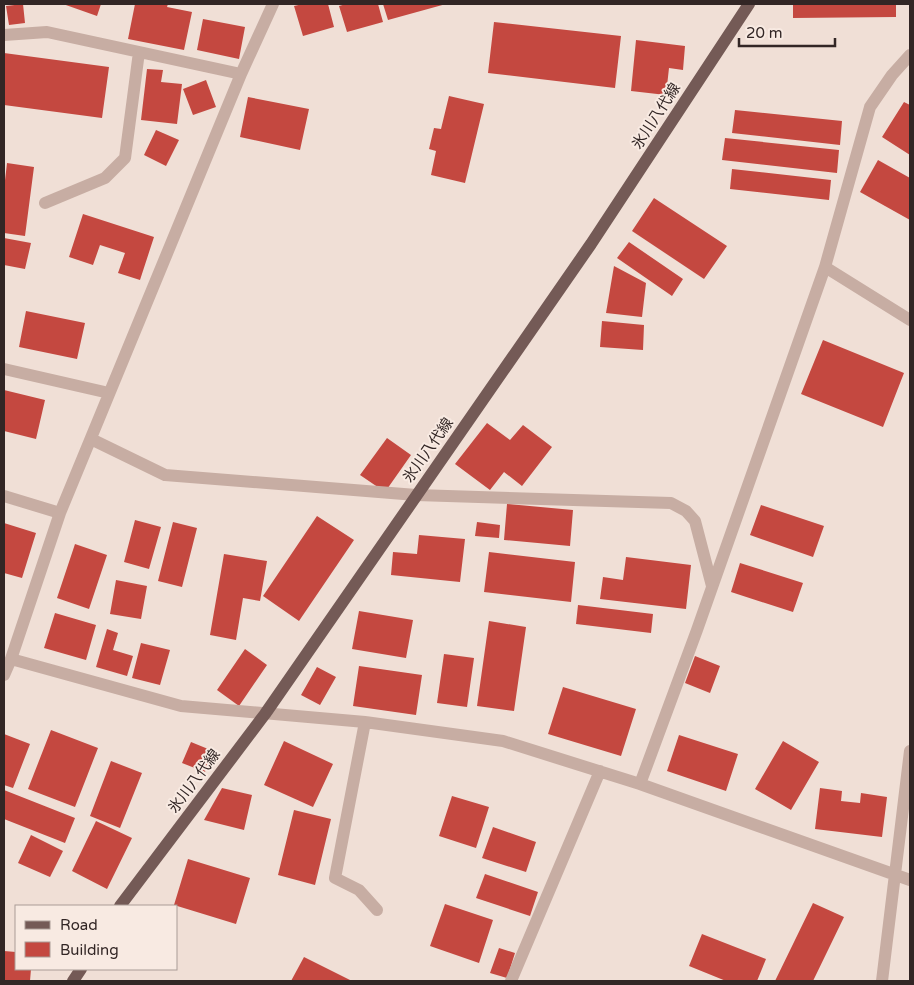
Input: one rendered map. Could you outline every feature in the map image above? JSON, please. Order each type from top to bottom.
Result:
[{"type":"main road","name":"氷川八代線","points":[[121,905],[265,714],[591,244],[749,4]]},
{"type":"main road","points":[[74,981],[80,970]]},
{"type":"street","points":[[4,676],[60,513],[241,74],[273,4]]},
{"type":"street","points":[[4,35],[47,32],[241,74]]},
{"type":"street","points":[[45,203],[105,178],[125,158],[139,52]]},
{"type":"street","points":[[640,784],[825,267],[870,107],[892,75],[910,54]]},
{"type":"street","points":[[825,267],[910,320]]},
{"type":"street","points":[[4,369],[109,393]]},
{"type":"street","points":[[91,439],[165,475],[416,495],[671,503],[686,511],[695,521],[712,586]]},
{"type":"street","points":[[4,496],[60,513]]},
{"type":"street","points":[[11,659],[181,706],[364,722],[503,741],[640,784],[910,880]]},
{"type":"street","points":[[364,722],[335,878],[359,890],[377,910]]},
{"type":"street","points":[[882,981],[910,750]]},
{"type":"street","points":[[511,981],[600,772]]},
{"type":"building","points":[[23,4],[25,23],[9,25],[6,6]]},
{"type":"building","points":[[63,4],[101,4],[97,16]]},
{"type":"building","points":[[135,4],[168,4],[167,7],[192,12],[184,50],[128,39]]},
{"type":"building","points":[[328,4],[334,27],[303,36],[294,6]]},
{"type":"building","points":[[346,4],[378,4],[383,22],[347,32],[339,6]]},
{"type":"building","points":[[383,4],[446,4],[388,20]]},
{"type":"building","points":[[793,4],[896,4],[896,17],[793,18]]},
{"type":"building","points":[[203,19],[245,27],[239,59],[197,50]]},
{"type":"building","points":[[494,22],[621,36],[615,88],[488,73]]},
{"type":"building","points":[[636,40],[685,46],[683,70],[669,68],[666,95],[631,91]]},
{"type":"building","points":[[4,53],[109,67],[102,118],[4,105]]},
{"type":"building","points":[[147,69],[163,70],[161,82],[182,84],[177,124],[141,120]]},
{"type":"building","points":[[206,80],[216,107],[193,115],[183,89]]},
{"type":"building","points":[[449,96],[484,104],[465,183],[431,175],[436,151],[429,149],[434,128],[441,129]]},
{"type":"building","points":[[248,97],[309,109],[300,150],[240,137]]},
{"type":"building","points":[[904,102],[910,105],[910,155],[882,137]]},
{"type":"building","points":[[735,110],[842,121],[840,145],[732,133]]},
{"type":"building","points":[[156,130],[179,140],[166,166],[144,155]]},
{"type":"building","points":[[725,138],[839,150],[837,173],[722,160]]},
{"type":"building","points":[[878,160],[910,178],[910,220],[860,192]]},
{"type":"building","points":[[7,163],[34,167],[25,236],[4,233],[4,189]]},
{"type":"building","points":[[732,169],[831,180],[829,200],[730,189]]},
{"type":"building","points":[[654,198],[727,246],[704,279],[632,231]]},
{"type":"building","points":[[83,214],[154,237],[140,280],[118,273],[125,253],[100,245],[93,265],[69,257]]},
{"type":"building","points":[[4,238],[31,243],[25,269],[4,265]]},
{"type":"building","points":[[629,242],[683,279],[672,296],[617,258]]},
{"type":"building","points":[[614,266],[646,283],[642,317],[606,313]]},
{"type":"building","points":[[26,311],[85,323],[77,359],[19,347]]},
{"type":"building","points":[[602,321],[644,325],[643,350],[600,347]]},
{"type":"building","points":[[823,340],[904,373],[883,427],[801,394]]},
{"type":"building","points":[[4,390],[45,400],[36,439],[4,431]]},
{"type":"building","points":[[487,423],[510,440],[523,425],[552,447],[522,486],[504,472],[490,490],[455,464]]},
{"type":"building","points":[[387,438],[411,455],[385,492],[360,475]]},
{"type":"building","points":[[507,504],[573,510],[570,546],[504,540]]},
{"type":"building","points":[[761,505],[824,526],[813,557],[750,535]]},
{"type":"building","points":[[317,516],[354,540],[299,621],[263,596]]},
{"type":"building","points":[[135,520],[161,527],[149,569],[124,562]]},
{"type":"building","points":[[173,522],[197,528],[182,587],[158,581]]},
{"type":"building","points":[[477,522],[500,525],[499,538],[475,536]]},
{"type":"building","points":[[4,523],[36,533],[22,578],[4,573]]},
{"type":"building","points":[[419,535],[465,539],[460,582],[391,575],[393,552],[417,554]]},
{"type":"building","points":[[75,544],[107,555],[89,609],[57,598]]},
{"type":"building","points":[[489,552],[575,562],[571,602],[484,592]]},
{"type":"building","points":[[224,554],[267,561],[260,601],[243,598],[236,640],[210,635]]},
{"type":"building","points":[[626,557],[691,565],[686,609],[600,599],[603,577],[623,580]]},
{"type":"building","points":[[740,563],[803,583],[793,612],[731,592]]},
{"type":"building","points":[[116,580],[147,586],[141,619],[110,614]]},
{"type":"building","points":[[578,605],[653,614],[651,633],[576,624]]},
{"type":"building","points":[[359,611],[413,620],[406,658],[352,649]]},
{"type":"building","points":[[55,613],[96,625],[86,660],[44,648]]},
{"type":"building","points":[[489,621],[526,627],[514,711],[477,706]]},
{"type":"building","points":[[107,629],[118,633],[113,650],[133,656],[127,676],[96,667]]},
{"type":"building","points":[[141,643],[170,650],[160,685],[132,678]]},
{"type":"building","points":[[245,649],[267,665],[239,706],[217,690]]},
{"type":"building","points":[[444,654],[474,658],[467,707],[437,703]]},
{"type":"building","points":[[695,656],[720,666],[710,693],[685,683]]},
{"type":"building","points":[[359,666],[422,675],[416,715],[353,706]]},
{"type":"building","points":[[317,667],[336,677],[320,705],[301,695]]},
{"type":"building","points":[[563,687],[636,709],[621,756],[548,734]]},
{"type":"building","points":[[51,730],[98,748],[75,807],[28,789]]},
{"type":"building","points":[[4,734],[30,744],[13,788],[4,785]]},
{"type":"building","points":[[679,735],[738,754],[726,791],[667,771]]},
{"type":"building","points":[[284,741],[333,764],[313,807],[264,785]]},
{"type":"building","points":[[783,741],[819,762],[791,810],[755,789]]},
{"type":"building","points":[[191,742],[213,751],[205,772],[182,763]]},
{"type":"building","points":[[111,761],[142,773],[120,828],[90,816]]},
{"type":"building","points":[[222,788],[252,795],[244,830],[204,820]]},
{"type":"building","points":[[820,788],[842,791],[841,801],[860,803],[861,793],[887,797],[882,837],[815,829]]},
{"type":"building","points":[[4,790],[75,818],[65,843],[4,819]]},
{"type":"building","points":[[452,796],[489,807],[476,848],[439,836]]},
{"type":"building","points":[[294,810],[331,819],[315,885],[278,875]]},
{"type":"building","points":[[96,821],[132,838],[107,889],[72,871]]},
{"type":"building","points":[[493,827],[536,842],[526,872],[482,858]]},
{"type":"building","points":[[31,835],[63,851],[50,877],[18,863]]},
{"type":"building","points":[[188,859],[250,878],[236,924],[174,905]]},
{"type":"building","points":[[485,874],[538,892],[530,916],[476,898]]},
{"type":"building","points":[[813,903],[844,917],[813,981],[775,981]]},
{"type":"building","points":[[445,904],[493,920],[479,963],[430,946]]},
{"type":"building","points":[[702,934],[766,959],[757,981],[726,981],[689,966]]},
{"type":"building","points":[[499,948],[515,953],[507,978],[490,973]]},
{"type":"building","points":[[4,951],[15,952],[15,970],[31,970],[30,981],[4,981]]},
{"type":"building","points":[[304,957],[352,981],[291,981]]}]
